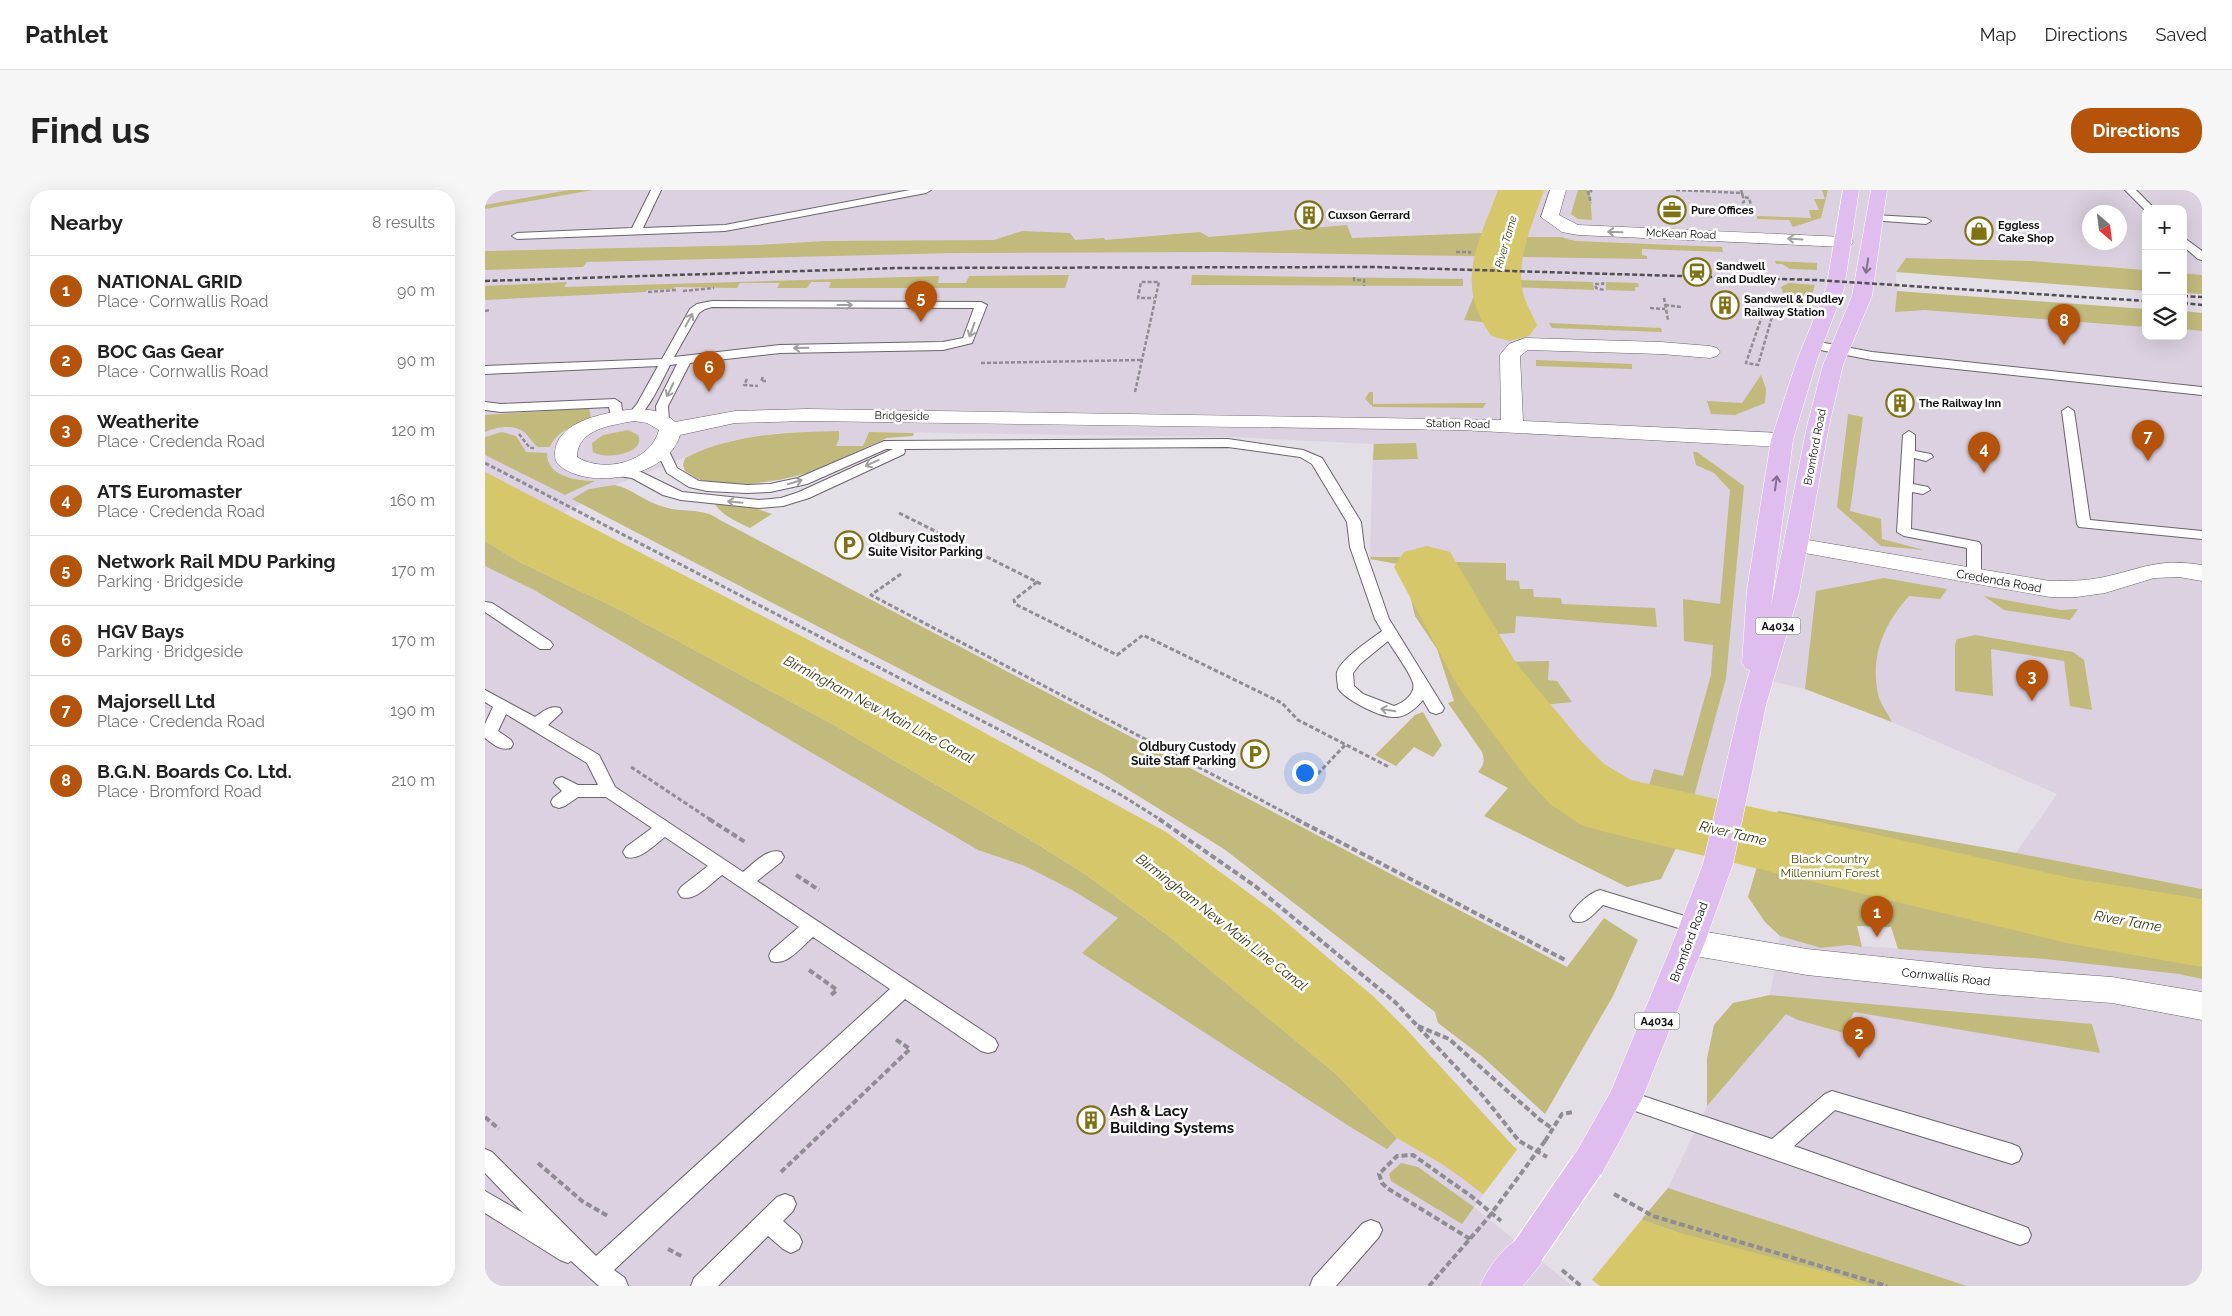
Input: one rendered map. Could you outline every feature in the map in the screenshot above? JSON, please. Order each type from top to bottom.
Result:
[{"type":"main road","name":"Bromford Road","points":[[1753,705],[1759,590],[1782,440],[1807,360],[1835,289],[1851,190]]},
{"type":"main road","name":"Bromford Road","points":[[1499,1286],[1528,1251],[1587,1165],[1625,1099],[1692,934],[1718,864],[1753,705],[1787,593],[1812,460],[1836,360],[1862,296],[1879,190]]},
{"type":"main road","points":[[1844,242],[1858,240],[1862,218],[1875,216]]},
{"type":"main road","points":[[1782,440],[1800,438],[1816,375],[1836,360]]},
{"type":"main road","points":[[1782,440],[1804,448],[1812,460]]},
{"type":"main road","points":[[1769,527],[1780,539],[1796,545]]},
{"type":"main road","points":[[1759,590],[1774,584],[1779,551],[1796,545]]},
{"type":"street","name":"McKean Road","points":[[1558,190],[1550,217],[1568,228],[1578,230],[1844,242]]},
{"type":"street","points":[[1512,426],[1510,355],[1515,348],[1525,344],[1661,348],[1710,352]]},
{"type":"street","name":"Bridgeside","points":[[564,450],[570,440],[581,430],[598,422],[626,416],[649,416],[667,425],[735,417],[807,414],[1134,420]]},
{"type":"street","name":"Station Road","points":[[1134,420],[1461,424],[1782,440]]},
{"type":"street","points":[[564,450],[566,460],[575,467],[590,471],[609,471],[648,459],[662,450],[669,440],[667,425]]},
{"type":"street","name":"Credenda Road","points":[[1796,545],[2050,590],[2105,585],[2152,571],[2179,569],[2202,572]]},
{"type":"street","name":"Cornwallis Road","points":[[1692,934],[1807,962],[1988,981],[2112,990],[2202,1006]]},
{"type":"lane","points":[[636,231],[656,190]]},
{"type":"lane","points":[[517,236],[725,228],[926,190]]},
{"type":"lane","points":[[2130,190],[2146,205]]},
{"type":"lane","points":[[1875,216],[1926,221]]},
{"type":"lane","points":[[2187,244],[2202,257]]},
{"type":"lane","points":[[485,370],[666,362],[781,349],[943,346],[968,341],[981,305],[712,304],[701,306],[694,311],[666,362],[642,405],[626,416],[615,403],[501,408],[485,406]]},
{"type":"lane","points":[[1814,345],[1836,360],[1887,358],[2202,391]]},
{"type":"lane","points":[[667,425],[662,406],[685,360]]},
{"type":"lane","points":[[2068,411],[2084,524],[2202,535]]},
{"type":"lane","points":[[1909,435],[1904,532],[1974,545],[1974,576]]},
{"type":"lane","points":[[662,450],[672,470],[694,484],[747,489],[788,485],[801,481],[884,446],[1228,443],[1303,454],[1317,461],[1354,522],[1357,547],[1382,619],[1435,708]]},
{"type":"lane","points":[[609,471],[636,475],[667,492],[681,496],[759,504],[783,502],[804,495],[891,454],[917,445]]},
{"type":"lane","points":[[1908,453],[1926,457]]},
{"type":"lane","points":[[1906,486],[1923,490]]},
{"type":"lane","points":[[485,607],[487,606],[545,645]]},
{"type":"lane","points":[[1389,632],[1355,660],[1345,672],[1346,688],[1357,698],[1394,712],[1408,707],[1420,693],[1421,684]]},
{"type":"lane","points":[[485,695],[593,759],[609,791]]},
{"type":"lane","points":[[502,705],[489,733],[505,744]]},
{"type":"lane","points":[[536,724],[554,712]]},
{"type":"lane","points":[[559,802],[568,787],[609,791],[988,1045]]},
{"type":"lane","points":[[631,852],[664,828]]},
{"type":"lane","points":[[744,881],[774,858]]},
{"type":"lane","points":[[687,892],[721,866]]},
{"type":"lane","points":[[1579,916],[1600,897],[1692,934]]},
{"type":"lane","points":[[779,956],[812,927]]},
{"type":"lane","points":[[594,1268],[638,1233],[904,988]]},
{"type":"lane","points":[[1625,1099],[1775,1149],[2020,1235]]},
{"type":"lane","points":[[1775,1149],[1832,1100],[2012,1154]]},
{"type":"lane","points":[[485,1159],[594,1268]]},
{"type":"lane","points":[[485,1201],[594,1268],[617,1286]]},
{"type":"lane","points":[[708,1280],[785,1204]]},
{"type":"lane","points":[[767,1222],[791,1242]]},
{"type":"lane","points":[[1321,1286],[1371,1230]]},
{"type":"path","points":[[1676,190],[1741,191],[1745,202],[1741,202]]},
{"type":"path","points":[[1743,197],[1749,198],[1754,215]]},
{"type":"path","points":[[1456,252],[1470,252],[1469,255]]},
{"type":"path","points":[[1354,277],[1354,280],[1364,280],[1363,286]]},
{"type":"path","points":[[1134,395],[1159,282],[1141,282],[1138,298],[1154,298]]},
{"type":"path","points":[[1603,282],[1603,284],[1595,284],[1596,288],[1604,290]]},
{"type":"path","points":[[649,292],[692,287],[689,293]]},
{"type":"path","points":[[683,290],[713,288]]},
{"type":"path","points":[[1664,298],[1668,323]]},
{"type":"path","points":[[1651,308],[1681,307]]},
{"type":"path","points":[[485,310],[491,310]]},
{"type":"path","points":[[1764,310],[1774,310],[1758,365],[1746,363],[1759,326],[1764,310]]},
{"type":"path","points":[[751,386],[755,377]]},
{"type":"path","points":[[519,433],[530,448],[564,450]]},
{"type":"path","points":[[485,463],[1017,739],[1129,800],[1179,831],[1255,886],[1395,1002],[1483,1096],[1519,1141],[1553,1160]]},
{"type":"path","points":[[899,513],[1041,584]]},
{"type":"path","points":[[901,574],[871,595],[1567,962]]},
{"type":"path","points":[[1037,582],[1014,600],[1015,604],[1117,655],[1143,635],[1282,703],[1298,720],[1389,767]]},
{"type":"path","points":[[1313,779],[1345,745]]},
{"type":"path","points":[[627,764],[774,858],[819,890]]},
{"type":"path","points":[[1415,1025],[1449,1039],[1539,1120],[1553,1129]]},
{"type":"path","points":[[774,1179],[910,1049],[891,1036]]},
{"type":"path","points":[[1429,1286],[1488,1218],[1545,1141],[1562,1114]]},
{"type":"path","points":[[485,1117],[500,1130]]},
{"type":"path","points":[[1470,1239],[1387,1188],[1381,1183],[1379,1174],[1393,1156],[1402,1153],[1413,1155],[1471,1196]]},
{"type":"path","points":[[530,1156],[582,1202],[638,1233],[708,1280]]},
{"type":"path","points":[[1611,1193],[1653,1216],[1887,1286]]},
{"type":"path","points":[[485,1280],[494,1286]]},
{"type":"shaded area","points":[[485,190],[2202,190],[2202,275],[2187,273],[2187,205],[2142,205],[2142,270],[2031,261],[1906,258],[1896,272],[1896,278],[1897,291],[2142,326],[2142,340],[2187,340],[2187,329],[2202,331],[2202,889],[2016,853],[2057,794],[1892,722],[1805,689],[1758,678],[1727,820],[1614,794],[1534,706],[1480,635],[1487,575],[1370,559],[1373,444],[1231,437],[869,432],[863,446],[836,446],[839,439],[838,431],[777,433],[734,440],[615,485],[537,528],[1508,1162],[1474,1207],[1572,1286],[485,1286]]},
{"type":"shaded area","points":[[1780,936],[1821,948],[1849,945],[2045,959],[2179,974],[2202,979],[2202,1286],[1967,1286],[1668,1188],[1707,1106],[1707,1059],[1714,1025],[1733,1003],[1770,995]]},
{"type":"green space","points":[[569,190],[593,190],[485,209],[485,205]]},
{"type":"green space","points":[[1509,190],[1535,190],[1524,227],[1497,224]]},
{"type":"green space","points":[[1578,190],[1587,190],[1590,195],[1592,220],[1578,219],[1571,214]]},
{"type":"green space","points":[[1822,190],[1828,190],[1821,218],[1793,227],[1789,220],[1757,219],[1757,216],[1811,218],[1809,210],[1819,210],[1814,199],[1825,199]]},
{"type":"green space","points":[[1347,225],[1352,238],[1483,233],[1521,237],[1561,237],[1575,241],[1722,247],[1723,252],[1642,249],[1642,255],[1647,256],[1647,259],[1220,252],[956,253],[587,262],[583,267],[485,270],[485,251],[759,245],[825,241],[994,240],[1022,231],[1070,233],[1075,240],[1104,238],[1105,240],[1200,232],[1209,237]]},
{"type":"green space","points":[[1906,258],[2031,261],[2142,270],[2142,291],[1896,272]]},
{"type":"green space","points":[[1775,261],[1817,263],[1817,270],[1790,269],[1782,264],[1776,264]]},
{"type":"green space","points":[[2187,273],[2202,275],[2202,294],[2187,293]]},
{"type":"green space","points":[[1069,275],[1065,288],[829,288],[831,282],[811,282],[807,288],[777,288],[780,283],[740,283],[737,288],[675,287],[674,289],[647,290],[646,292],[485,300],[485,286],[567,282],[564,287],[939,276],[938,283],[966,283],[969,276]]},
{"type":"green space","points":[[1192,275],[1463,279],[1463,286],[1191,285]]},
{"type":"green space","points":[[1481,279],[1593,282],[1594,290],[1508,287],[1507,290],[1519,326],[1464,320]]},
{"type":"green space","points":[[1606,282],[1638,283],[1639,287],[1635,287],[1635,291],[1606,290]]},
{"type":"green space","points":[[1789,283],[1815,285],[1808,306],[1798,306],[1794,294],[1783,293],[1781,287]]},
{"type":"green space","points":[[1897,291],[2142,309],[2142,327],[1925,310],[1895,312]]},
{"type":"green space","points":[[2187,311],[2202,313],[2202,331],[2187,329]]},
{"type":"green space","points":[[1549,323],[1661,328],[1662,332],[1552,328]]},
{"type":"green space","points":[[1536,360],[1632,364],[1632,369],[1536,366]]},
{"type":"green space","points":[[1761,375],[1766,389],[1765,403],[1735,415],[1711,414],[1707,401],[1742,403]]},
{"type":"green space","points":[[1369,392],[1373,392],[1373,404],[1486,403],[1483,408],[1373,407],[1365,399]]},
{"type":"green space","points":[[589,408],[591,418],[562,432],[550,447],[538,447],[520,429],[510,427],[485,432],[485,415]]},
{"type":"green space","points":[[1848,414],[1863,417],[1850,511],[1881,519],[1882,539],[1924,550],[1881,546],[1837,507]]},
{"type":"green space","points":[[628,430],[638,435],[639,442],[631,451],[614,455],[593,452],[592,443],[603,435]]},
{"type":"green space","points":[[839,431],[839,439],[836,446],[863,446],[869,432],[914,433],[913,436],[887,438],[808,473],[779,480],[750,484],[707,482],[685,471],[683,465],[685,458],[703,450],[741,439],[799,432]]},
{"type":"green space","points":[[502,432],[516,436],[526,452],[547,453],[548,461],[552,468],[564,476],[595,481],[565,495],[485,455],[485,437]]},
{"type":"green space","points":[[1416,443],[1418,459],[1373,460],[1374,444]]},
{"type":"green space","points":[[1693,452],[1697,452],[1744,486],[1726,678],[1693,800],[1677,846],[1661,879],[1627,887],[1484,816],[1508,788],[1478,772],[1483,763],[1482,752],[1448,703],[1454,701],[1437,649],[1415,616],[1403,565],[1370,559],[1371,557],[1400,557],[1400,561],[1506,563],[1506,580],[1519,581],[1520,589],[1533,589],[1534,597],[1561,598],[1562,604],[1655,608],[1657,627],[1516,616],[1515,633],[1481,635],[1502,662],[1549,661],[1548,680],[1557,681],[1572,702],[1534,706],[1596,774],[1648,789],[1654,769],[1683,776],[1711,675],[1713,645],[1684,641],[1683,599],[1720,604],[1730,490],[1714,473],[1696,465]]},
{"type":"green space","points":[[615,485],[661,506],[676,510],[706,513],[713,516],[1567,967],[1604,918],[1638,940],[1613,996],[1545,1114],[1484,1058],[1438,1023],[1435,1012],[1224,849],[1101,773],[572,499],[589,489]]},
{"type":"green space","points":[[715,504],[755,508],[772,514],[750,528],[726,515]]},
{"type":"green space","points":[[485,541],[519,562],[618,609],[832,724],[1029,839],[1085,874],[1170,937],[1336,1074],[1397,1138],[1387,1149],[1082,953],[1118,918],[1072,890],[1025,866],[978,850],[534,590],[485,566]]},
{"type":"green space","points":[[1884,578],[1947,589],[1940,599],[1909,596],[1885,630],[1877,656],[1876,683],[1879,698],[1892,722],[1805,689],[1816,591]]},
{"type":"green space","points":[[1984,596],[2060,610],[2078,609],[2070,620],[2004,610]]},
{"type":"green space","points":[[1975,635],[2073,652],[2084,660],[2092,710],[2070,706],[2064,661],[1991,649],[1993,696],[1955,691],[1955,645],[1957,639]]},
{"type":"green space","points":[[1423,712],[1442,745],[1433,757],[1414,747],[1396,766],[1375,755],[1415,715]]},
{"type":"green space","name":"Black Country Millennium Forest","points":[[1778,811],[2016,853],[2202,889],[2202,979],[2179,974],[2045,959],[1898,949],[1891,927],[1857,926],[1862,947],[1849,945],[1821,948],[1780,936],[1765,922],[1748,897],[1758,863]]},
{"type":"green space","points":[[1770,995],[2092,1024],[2100,1053],[1854,1012],[1844,1033],[1798,1020],[1786,1014],[1707,1106],[1707,1059],[1714,1025],[1733,1003]]},
{"type":"green space","points":[[1401,1163],[1418,1167],[1474,1207],[1462,1224],[1391,1181],[1389,1174]]},
{"type":"green space","points":[[1668,1188],[1967,1286],[1771,1286],[1677,1232],[1641,1220]]},
{"type":"water","name":"Birmingham New Main Line Canal","points":[[485,472],[932,704],[1166,832],[1273,911],[1374,997],[1407,1030],[1514,1147],[1641,1220],[1677,1232],[1834,1274],[1870,1286],[1600,1286],[1466,1181],[1442,1164],[1397,1138],[1336,1074],[1170,937],[1085,874],[1029,839],[832,724],[618,609],[519,562],[485,541]]},
{"type":"pier","points":[[1519,1147],[1643,1218],[1591,1281],[1482,1196]]},
{"type":"waterway","name":"River Tame","points":[[1510,325],[1498,298],[1496,280],[1502,246],[1521,190]]},
{"type":"waterway","name":"River Tame","points":[[1427,567],[1489,678],[1554,760],[1577,784],[1609,804],[2071,911],[2202,933]]},
{"type":"waterway","points":[[1588,810],[1609,804]]},
{"type":"railway","points":[[485,281],[897,268],[1374,267],[1816,280],[2142,301]]},
{"type":"railway","points":[[2187,296],[2202,297]]},
{"type":"railway","points":[[2187,303],[2202,305]]},
{"type":"place","name":"Pure Offices","points":[[1672,210]]},
{"type":"place","name":"Cuxson Gerrard","points":[[1309,215]]},
{"type":"place","name":"Eggless Cake Shop","points":[[1979,231]]},
{"type":"place","name":"Sandwell and Dudley","points":[[1697,272]]},
{"type":"place","name":"Sandwell & Dudley Railway Station","points":[[1725,305]]},
{"type":"place","name":"Network Rail MDU Parking","points":[[921,322]]},
{"type":"place","name":"B.G.N. Boards Co. Ltd.","points":[[2064,345]]},
{"type":"place","name":"HGV Bays","points":[[709,392]]},
{"type":"place","name":"The Railway Inn","points":[[1900,403]]},
{"type":"place","name":"Majorsell Ltd","points":[[2148,461]]},
{"type":"place","name":"ATS Euromaster","points":[[1984,473]]},
{"type":"place","name":"Oldbury Custody Suite Visitor Parking","points":[[849,545]]},
{"type":"place","name":"Weatherite","points":[[2032,701]]},
{"type":"place","name":"Oldbury Custody Suite Staff Parking","points":[[1255,754]]},
{"type":"place","name":"NATIONAL GRID","points":[[1877,937]]},
{"type":"place","name":"BOC Gas Gear","points":[[1859,1058]]},
{"type":"place","name":"Ash & Lacy Building Systems","points":[[1091,1120]]}]
